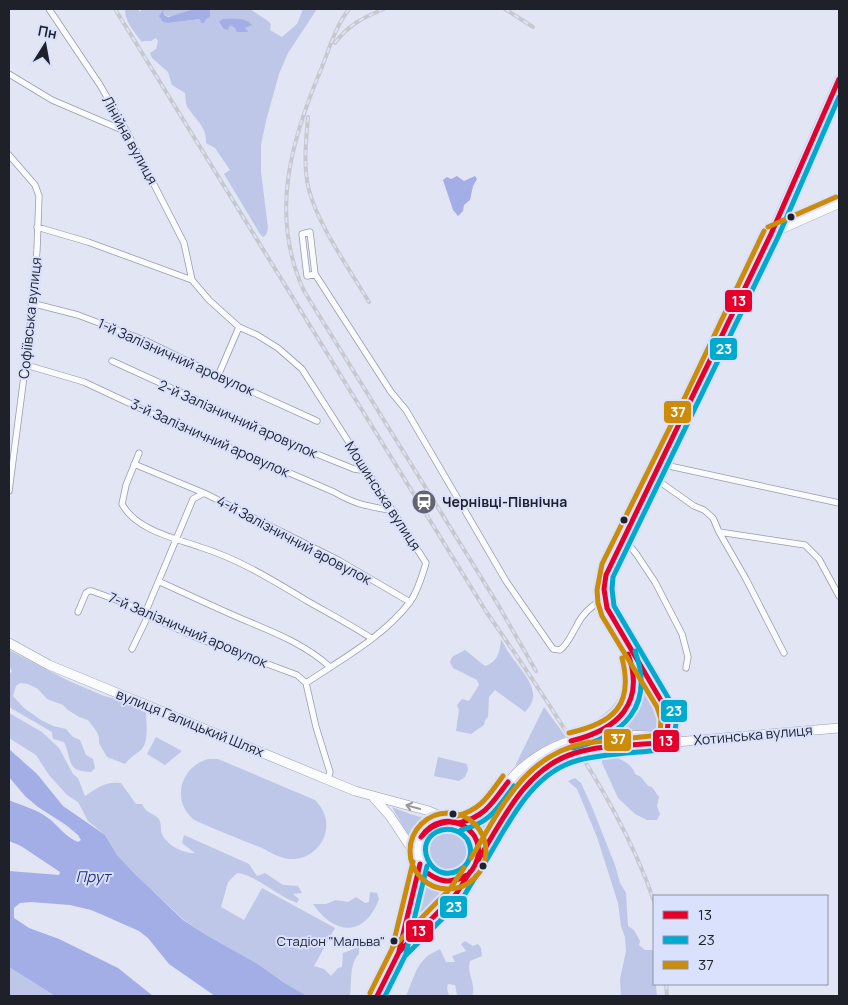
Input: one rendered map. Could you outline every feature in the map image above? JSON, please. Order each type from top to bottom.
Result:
[{"type":"main road","points":[[666,742],[669,714],[609,613],[604,600],[606,575],[771,234],[839,79]]},
{"type":"main road","points":[[771,234],[839,204]]},
{"type":"main road","points":[[588,738],[614,722],[629,706],[634,681],[625,641]]},
{"type":"main road","name":"вулиця Галицький Шлях","points":[[9,643],[49,664],[328,779],[374,797],[429,811],[455,822]]},
{"type":"main road","name":"Хотинська вулиця","points":[[477,862],[518,795],[533,778],[550,765],[573,754],[605,748],[666,742],[839,728]]},
{"type":"main road","name":"Хотинська вулиця","points":[[455,822],[478,817],[485,813],[513,776],[539,756],[566,741],[588,738],[651,736],[666,742]]},
{"type":"main road","name":"вулиця Галицький Шлях","points":[[374,797],[390,816],[420,861]]},
{"type":"main road","points":[[377,996],[399,952],[420,861],[419,843],[423,834],[435,824],[455,822],[470,830],[477,840],[477,862],[456,894],[399,952]]},
{"type":"main road","points":[[420,861],[428,874],[441,881],[459,880],[470,872]]},
{"type":"street","name":"Лінійна вулиця","points":[[49,9],[100,85],[127,132],[184,244],[192,280]]},
{"type":"street","points":[[9,74],[52,100],[127,132]]},
{"type":"street","name":"Софіївська вулиця","points":[[9,156],[35,185],[39,196],[37,250],[26,365],[9,491]]},
{"type":"street","points":[[37,227],[88,242],[192,280]]},
{"type":"street","points":[[315,274],[308,276],[302,234],[310,232],[315,274],[390,392],[406,410],[506,581],[553,649],[560,650],[564,647],[576,625],[587,611],[595,604],[604,600]]},
{"type":"street","name":"Мошинська вулиця","points":[[192,280],[209,300],[239,327],[278,348],[302,369],[394,510],[426,563],[420,582],[410,602],[380,632],[306,683]]},
{"type":"street","name":"1-й Залізничний аровулок","points":[[32,303],[78,315],[144,340],[317,421]]},
{"type":"street","points":[[218,376],[239,327]]},
{"type":"street","name":"2-й Залізничний аровулок","points":[[112,361],[307,450],[354,469],[367,471]]},
{"type":"street","name":"3-й Залізничний аровулок","points":[[26,365],[84,382],[205,438],[334,492],[351,502],[362,506],[394,510]]},
{"type":"street","points":[[139,453],[126,485],[122,504],[126,512],[148,527],[176,539],[218,552],[243,564],[372,638]]},
{"type":"street","name":"4-й Залізничний аровулок","points":[[134,464],[204,493],[323,552],[410,602]]},
{"type":"street","points":[[660,464],[839,503]]},
{"type":"street","points":[[653,477],[713,518],[784,653]]},
{"type":"street","name":"4-й Залізничний аровулок","points":[[132,649],[193,499],[204,493]]},
{"type":"street","points":[[719,532],[805,544],[819,558],[839,596]]},
{"type":"street","points":[[624,537],[655,582],[682,634],[688,657],[686,668]]},
{"type":"street","points":[[160,582],[302,646],[330,667]]},
{"type":"street","name":"7-й Залізничний аровулок","points":[[78,612],[86,593],[89,591],[147,614],[200,639],[297,675],[306,683]]},
{"type":"street","points":[[306,683],[316,726],[330,772],[328,779]]},
{"type":"shaded area","points":[[125,9],[137,9],[140,12],[142,9],[197,9],[250,9],[268,21],[271,24],[270,30],[282,37],[297,24],[303,9],[317,9],[288,53],[279,74],[266,121],[261,145],[261,172],[268,228],[266,235],[263,237],[224,174],[230,170],[215,148],[206,143],[205,132],[187,106],[185,93],[172,85],[168,72],[152,58],[150,53],[156,49],[158,41],[156,38],[151,41],[142,42],[130,26]],"holes":[[[197,9],[201,10],[200,19],[168,23],[163,22],[161,19],[163,11],[164,15],[171,16]]]},
{"type":"shaded area","points":[[501,639],[531,686],[533,698],[531,704],[525,712],[495,690],[489,697],[488,717],[484,725],[471,734],[456,731],[459,710],[457,705],[462,699],[469,701],[479,685],[477,680],[453,668],[450,662],[452,657],[465,650],[485,666],[496,659]]},
{"type":"shaded area","points":[[9,650],[69,681],[104,696],[130,703],[146,712],[147,732],[143,747],[125,764],[107,757],[99,743],[97,732],[88,720],[79,717],[63,705],[47,699],[38,689],[28,684],[20,683],[16,686],[13,696],[24,708],[53,726],[66,729],[73,737],[80,740],[86,755],[93,759],[95,768],[91,772],[77,770],[72,764],[64,742],[53,739],[52,732],[9,707],[9,675],[12,671],[9,666]]},
{"type":"shaded area","points":[[622,654],[628,669],[630,683],[624,705],[607,722],[581,735],[578,729],[602,716],[619,697],[623,679],[620,656]]},
{"type":"shaded area","points":[[640,679],[663,712],[664,726],[661,733],[618,734],[629,722],[635,709]]},
{"type":"shaded area","points":[[544,707],[566,737],[515,766]]},
{"type":"shaded area","points":[[9,713],[42,732],[59,748],[73,774],[78,778],[85,796],[106,784],[121,783],[136,804],[142,804],[146,810],[159,819],[163,836],[175,847],[185,852],[195,853],[182,843],[184,835],[249,864],[257,876],[265,873],[283,885],[298,886],[302,893],[293,894],[299,899],[297,903],[252,878],[237,873],[228,882],[221,907],[244,920],[262,888],[335,928],[314,966],[324,969],[331,976],[338,968],[342,967],[343,953],[359,947],[359,954],[352,968],[350,996],[307,996],[184,920],[117,855],[105,835],[88,821],[78,802],[67,795],[49,775],[36,755],[9,738]]},
{"type":"shaded area","points":[[156,737],[182,751],[165,765],[147,754]]},
{"type":"shaded area","points":[[610,739],[653,740],[574,749],[558,755],[531,773],[514,790],[481,840],[472,825],[489,813],[509,787],[529,767],[563,747],[577,743]]},
{"type":"shaded area","points":[[602,755],[612,756],[626,763],[648,786],[652,787],[659,797],[657,806],[660,814],[657,820],[647,820],[635,814],[618,798],[602,763]]},
{"type":"shaded area","points":[[438,757],[467,764],[468,770],[465,777],[459,781],[434,776]]},
{"type":"shaded area","points":[[208,759],[218,759],[315,800],[321,807],[326,820],[325,834],[320,844],[302,858],[287,859],[194,820],[183,804],[182,785],[191,769],[198,763]]},
{"type":"shaded area","points":[[575,778],[581,783],[592,807],[615,865],[620,883],[626,893],[628,926],[634,930],[640,941],[639,945],[645,950],[653,950],[653,985],[656,985],[657,996],[621,996],[620,979],[626,951],[618,903],[597,837],[577,789],[568,781]]},
{"type":"shaded area","points":[[392,807],[428,819],[417,827],[411,840]]},
{"type":"shaded area","points":[[445,830],[453,830],[465,836],[471,852],[465,868],[453,874],[445,874],[433,868],[427,856],[427,848],[433,836]]},
{"type":"shaded area","points":[[424,880],[436,889],[452,892],[417,928],[413,925]]},
{"type":"shaded area","points":[[370,892],[377,893],[379,899],[373,911],[358,926],[349,928],[331,922],[313,904],[326,904],[336,900],[348,902],[356,897],[365,903],[369,902]]},
{"type":"shaded area","points":[[465,941],[473,946],[478,944],[481,948],[482,956],[470,961],[469,965],[473,988],[472,996],[457,995],[455,985],[448,984],[449,996],[406,996],[416,971],[427,956],[440,949],[446,962],[455,962],[452,956],[466,951],[461,944]]},
{"type":"shaded area","points":[[9,967],[55,996],[9,996]]},
{"type":"water","points":[[195,9],[210,9],[210,17],[204,23],[201,23],[200,19],[168,23],[163,22],[159,16],[163,10],[164,15],[168,17]]},
{"type":"water","points":[[223,19],[243,20],[252,25],[245,28],[248,32],[237,32],[230,25],[228,30],[224,29],[219,22]]},
{"type":"water","points":[[457,176],[464,181],[475,176],[477,179],[473,186],[470,200],[464,205],[463,211],[458,216],[453,210],[443,180],[447,177],[451,179]]},
{"type":"water","name":"Прут","points":[[9,749],[37,774],[63,806],[105,835],[117,855],[183,920],[258,964],[307,996],[215,996],[169,964],[148,938],[139,931],[91,910],[70,905],[20,903],[14,908],[14,918],[29,928],[59,939],[118,968],[153,996],[55,996],[9,967],[9,871],[59,875],[60,872],[21,846],[9,841],[9,800],[39,812],[69,837],[78,842],[81,840],[66,825],[25,796],[9,777]]},
{"type":"railway","points":[[115,9],[487,613],[535,683],[588,767],[625,832],[653,898]]},
{"type":"railway","points":[[349,9],[340,22],[311,94],[293,150],[286,206],[293,263],[304,291],[497,603],[536,671]]},
{"type":"railway","points":[[335,43],[345,31],[357,22],[384,9]]},
{"type":"railway","points":[[505,9],[533,27]]},
{"type":"railway","points":[[308,117],[306,172],[313,204],[335,247],[369,302]]},
{"type":"railway","points":[[666,985],[667,996]]},
{"type":"transit line","name":"13","points":[[477,862],[517,798],[529,783],[557,760],[575,753],[597,748],[666,742],[668,723],[666,709],[607,608],[604,589],[606,575],[771,234],[839,79]]},
{"type":"transit line","name":"23","points":[[483,866],[511,818],[533,789],[562,766],[579,760],[612,754],[668,749],[673,745],[676,723],[673,706],[614,606],[613,577],[778,237],[839,97]]},
{"type":"transit line","name":"37","points":[[768,227],[836,197]]},
{"type":"transit line","name":"37","points":[[471,858],[516,787],[545,760],[564,750],[585,743],[660,735],[661,719],[657,707],[602,616],[597,590],[602,564],[685,397],[764,231]]},
{"type":"transit line","name":"23","points":[[573,748],[607,736],[631,716],[638,703],[641,688],[640,670],[635,651]]},
{"type":"transit line","name":"13","points":[[571,741],[602,730],[624,712],[630,701],[633,687],[633,672],[628,654]]},
{"type":"transit line","name":"37","points":[[569,733],[598,724],[617,709],[625,688],[622,658]]},
{"type":"transit line","name":"37","points":[[457,816],[479,806],[503,776]]},
{"type":"transit line","name":"13","points":[[459,823],[476,817],[488,808],[508,782]]},
{"type":"transit line","name":"23","points":[[461,830],[486,819],[514,786]]},
{"type":"transit line","name":"37","points":[[448,813],[462,816],[475,824],[483,837],[486,851],[483,865],[475,878],[462,886],[448,889],[434,886],[421,878],[413,865],[410,851],[413,837],[421,824],[434,816],[448,813]]},
{"type":"transit line","name":"13","points":[[421,837],[430,827],[441,822],[452,822],[463,825],[477,841],[478,852],[475,865],[466,876],[457,880],[444,881],[429,874]]},
{"type":"transit line","name":"13","points":[[421,837],[433,827],[446,822],[460,824],[472,833]]},
{"type":"transit line","name":"23","points":[[466,838],[459,832],[451,829],[436,832],[426,843],[425,851],[428,860],[434,868],[442,872],[451,873],[459,870],[470,858],[467,839]]},
{"type":"transit line","name":"37","points":[[392,949],[413,862]]},
{"type":"transit line","name":"13","points":[[399,951],[420,864]]},
{"type":"transit line","name":"23","points":[[406,953],[427,866]]},
{"type":"transit line","name":"37","points":[[370,993],[393,947],[450,889],[464,868]]},
{"type":"transit line","name":"13","points":[[377,996],[399,952],[456,894],[470,872]]},
{"type":"transit line","name":"13","points":[[429,874],[444,881],[467,875]]},
{"type":"transit line","name":"23","points":[[385,996],[405,956],[462,899],[476,876]]},
{"type":"place","name":"Чернівці-Північна","points":[[424,502]]},
{"type":"place","name":"Стадіон \"Мальва\"","points":[[394,941]]}]
